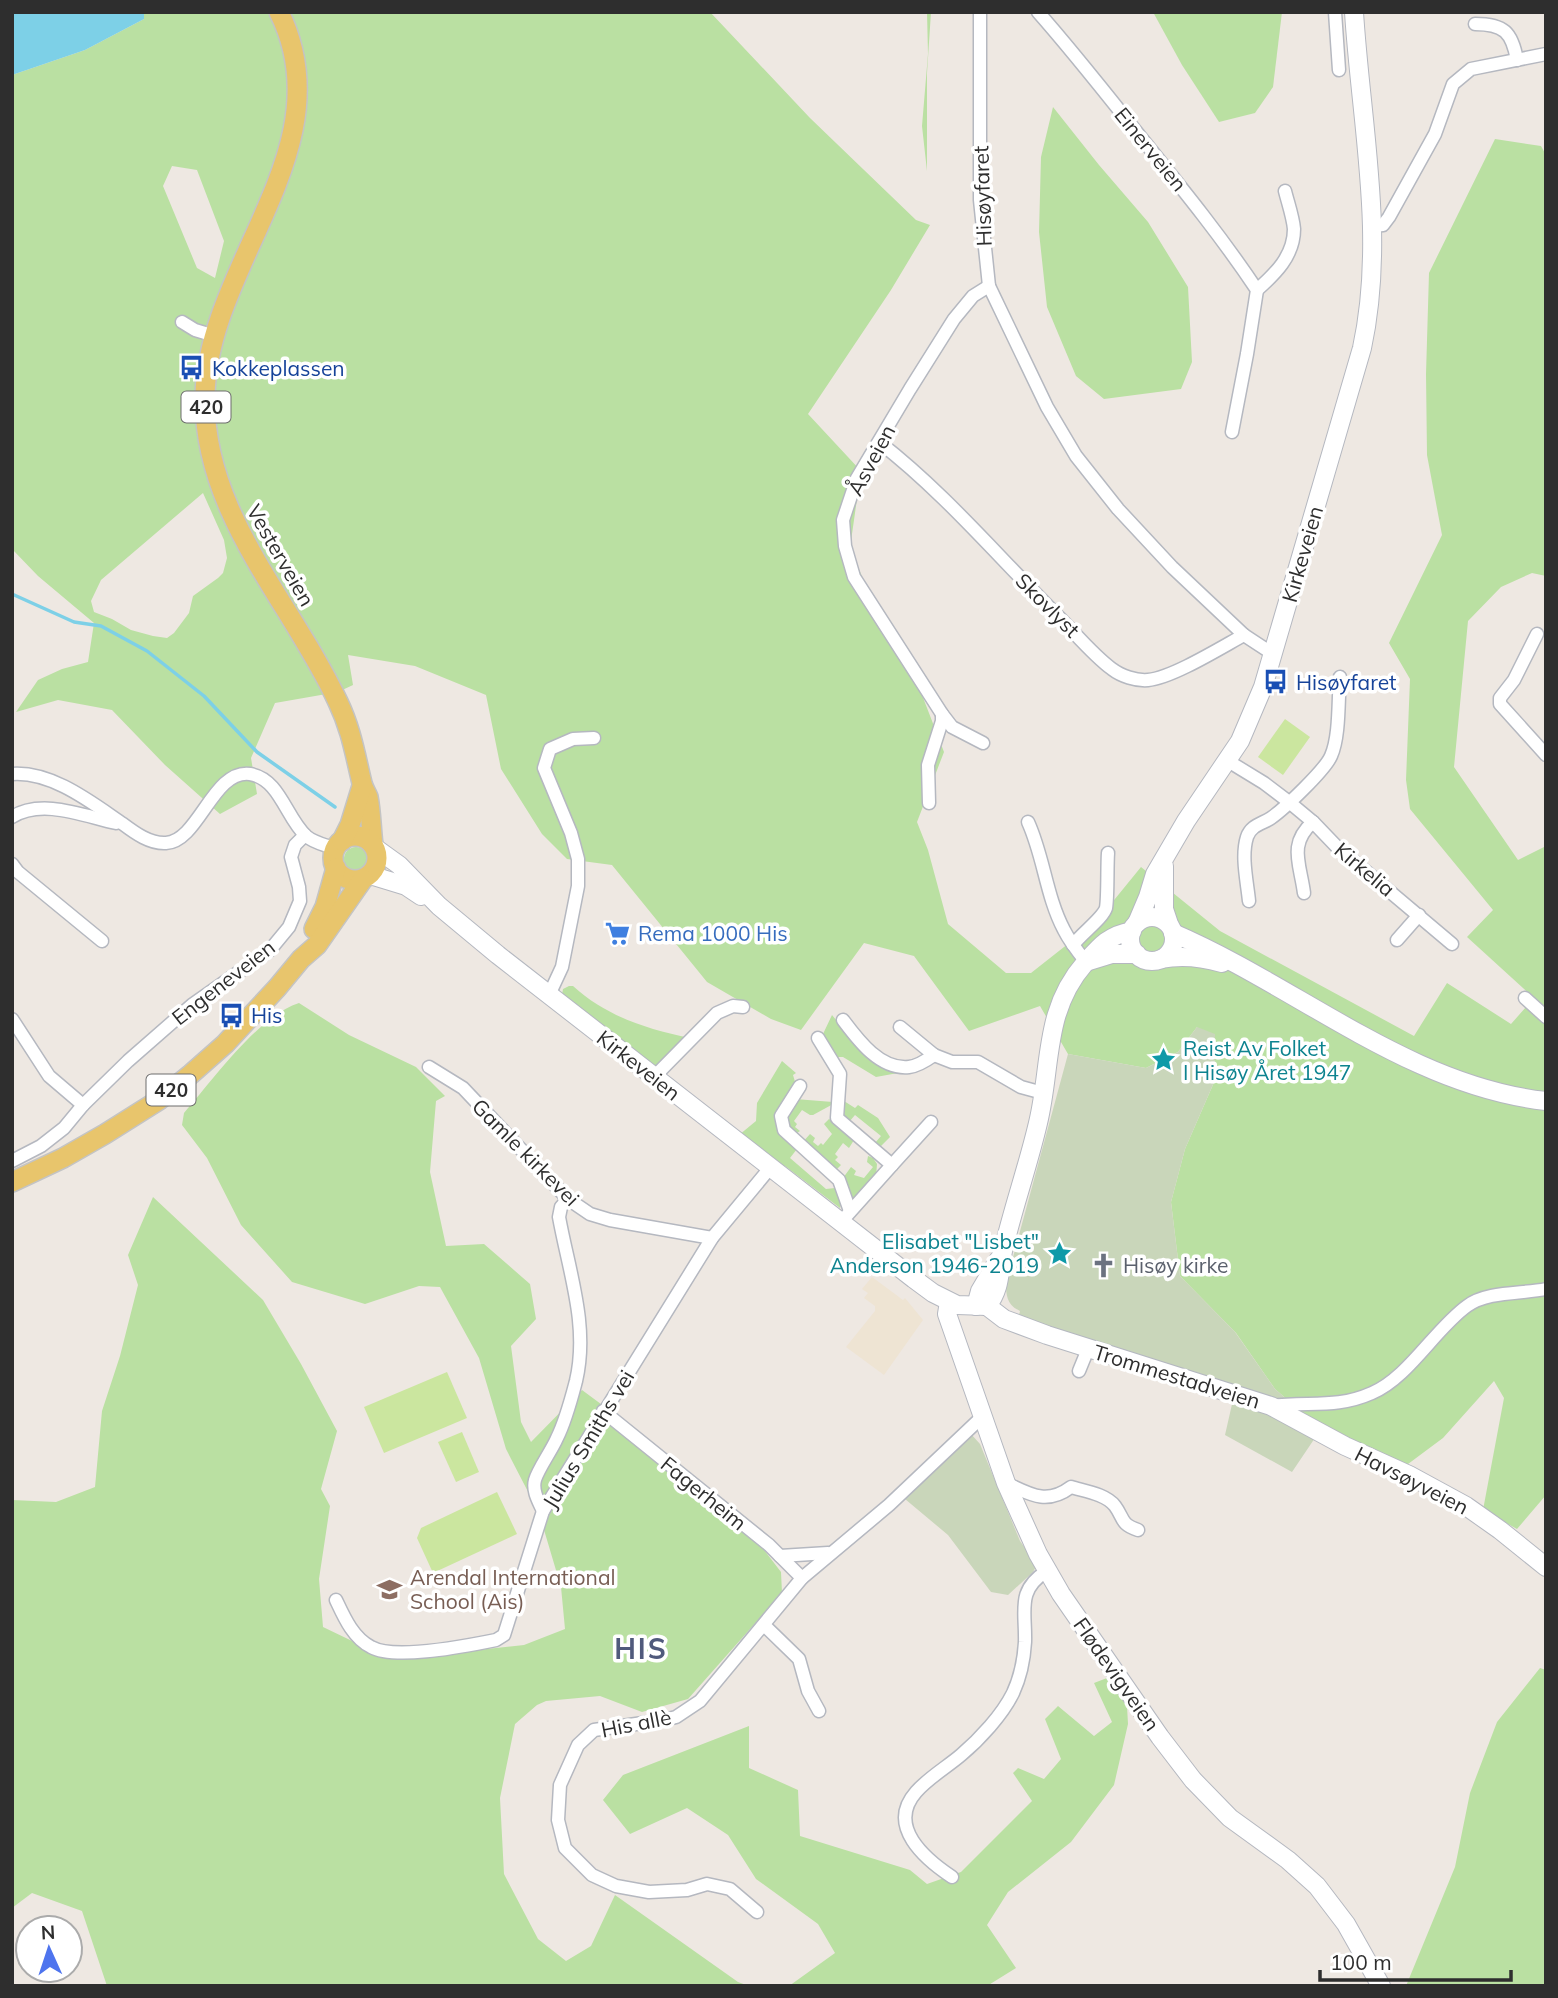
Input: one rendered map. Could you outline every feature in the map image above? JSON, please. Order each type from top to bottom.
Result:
[{"type":"main road","name":"Vesterveien","points":[[279,12],[290,38],[297,71],[299,96],[296,124],[281,172],[215,336],[205,395],[211,456],[221,490],[240,533],[338,702],[354,739],[362,785],[368,795],[373,846]]},
{"type":"main road","name":"Kirkeveien","points":[[1134,927],[1155,874],[1186,821],[1228,761],[1251,717],[1273,654],[1362,348],[1371,301],[1373,226],[1354,12]]},
{"type":"main road","name":"Vesterveien","points":[[301,959],[325,908],[338,853],[362,785]]},
{"type":"main road","points":[[366,877],[350,880],[339,873],[338,853],[354,836],[367,840],[373,846]]},
{"type":"main road","name":"Kirkeveien","points":[[373,846],[400,865],[439,906],[549,995],[770,1168],[845,1217],[933,1293],[957,1305],[982,1306]]},
{"type":"main road","name":"420","points":[[366,877],[374,871],[377,859],[373,846]]},
{"type":"main road","name":"Kirkeveien","points":[[1165,859],[1164,909],[1171,929]]},
{"type":"main road","name":"Vesterveien","points":[[12,1182],[63,1158],[159,1100],[225,1044],[301,959],[317,945],[366,877]]},
{"type":"main road","name":"Kirkeveien","points":[[366,877],[406,886],[439,906]]},
{"type":"main road","points":[[982,1306],[994,1299],[1000,1280],[1003,1254],[1034,1140],[1058,1006],[1070,981],[1104,941],[1150,917],[1163,920],[1171,929],[1421,1065],[1480,1089],[1546,1101]]},
{"type":"main road","points":[[1134,927],[1131,943],[1137,954]]},
{"type":"main road","points":[[1160,959],[1166,956],[1173,946],[1171,929]]},
{"type":"main road","points":[[1086,962],[1112,954],[1137,954],[1148,960],[1179,956],[1207,958],[1256,974]]},
{"type":"main road","name":"Flødevigveien","points":[[949,1302],[947,1314],[1006,1483],[1061,1594],[1193,1780],[1230,1818],[1288,1860],[1317,1886],[1346,1924],[1381,1986]]},
{"type":"main road","name":"Trommestadveien","points":[[982,1306],[1004,1319],[1088,1349],[1271,1406]]},
{"type":"main road","name":"Havsøyveien","points":[[1271,1406],[1466,1506],[1546,1567]]},
{"type":"street","name":"Hisøyfaret","points":[[980,12],[980,200],[989,286],[1052,416],[1076,456],[1118,509],[1172,567],[1244,635],[1273,654]]},
{"type":"street","name":"Einerveien","points":[[1038,12],[1087,68],[1191,198],[1257,290]]},
{"type":"street","points":[[1335,12],[1339,70]]},
{"type":"street","points":[[1475,24],[1494,24],[1504,30],[1511,39],[1517,60]]},
{"type":"street","points":[[1373,226],[1383,225],[1389,217],[1434,134],[1453,84],[1462,75],[1471,69],[1546,54]]},
{"type":"street","points":[[1232,432],[1257,290],[1274,275],[1287,257],[1294,231],[1285,191]]},
{"type":"street","name":"Åsveien","points":[[983,743],[952,727],[854,577],[845,546],[843,520],[857,478],[954,319],[973,296],[989,286]]},
{"type":"street","points":[[182,322],[195,330],[215,336]]},
{"type":"street","name":"Skovlyst","points":[[879,442],[915,470],[959,512],[1112,669],[1129,678],[1148,680],[1196,661],[1244,635]]},
{"type":"street","points":[[1538,634],[1514,680],[1500,698],[1500,704],[1546,755]]},
{"type":"street","points":[[1249,901],[1245,850],[1248,835],[1253,827],[1271,818],[1289,802],[1329,760],[1334,748],[1340,677]]},
{"type":"street","points":[[929,803],[928,765],[942,714]]},
{"type":"street","points":[[549,995],[562,967],[579,886],[578,859],[571,833],[544,768],[550,748],[573,738],[594,738]]},
{"type":"street","name":"Kirkelia","points":[[1228,761],[1289,802],[1337,847],[1452,944]]},
{"type":"street","points":[[12,774],[64,785],[123,824],[155,842],[167,843],[179,839],[223,786],[236,776],[248,774],[271,785],[305,835],[338,853]]},
{"type":"street","points":[[12,817],[35,808],[54,809],[123,824]]},
{"type":"street","points":[[1028,822],[1039,845],[1050,896],[1064,930],[1086,962]]},
{"type":"street","name":"Kirkelia","points":[[1304,893],[1297,842],[1302,831],[1313,822]]},
{"type":"street","name":"Engeneveien","points":[[12,1161],[41,1146],[64,1128],[83,1105],[128,1061],[192,1005],[270,950],[289,927],[300,901],[291,857],[295,845],[305,835]]},
{"type":"street","points":[[1073,945],[1106,908],[1108,853]]},
{"type":"street","points":[[12,864],[18,872],[102,941]]},
{"type":"street","points":[[1397,940],[1419,915]]},
{"type":"street","points":[[1525,998],[1546,1017]]},
{"type":"street","points":[[654,1077],[723,1008],[743,1007]]},
{"type":"street","points":[[12,1019],[49,1076],[83,1105]]},
{"type":"street","points":[[843,1020],[863,1046],[892,1065],[909,1068],[934,1055]]},
{"type":"street","points":[[900,1027],[934,1055],[952,1062],[978,1062],[1021,1087],[1043,1093]]},
{"type":"street","points":[[818,1038],[840,1074],[837,1118],[892,1165]]},
{"type":"street","name":"Gamle kirkevei","points":[[429,1067],[463,1088],[568,1199],[590,1214],[712,1238]]},
{"type":"street","points":[[800,1086],[781,1116],[784,1130],[839,1180],[845,1217]]},
{"type":"street","points":[[845,1217],[931,1122]]},
{"type":"street","name":"Julius Smiths vei","points":[[335,1600],[353,1630],[373,1649],[408,1653],[496,1640],[503,1635],[543,1511],[712,1238],[770,1168]]},
{"type":"street","points":[[543,1511],[534,1489],[535,1480],[565,1418],[582,1349],[559,1217],[561,1207],[568,1199]]},
{"type":"street","name":"Trommestadveien","points":[[1271,1406],[1292,1403],[1344,1403],[1375,1392],[1405,1368],[1469,1304],[1491,1297],[1546,1289]]},
{"type":"street","points":[[1080,1371],[1088,1349]]},
{"type":"street","name":"Fagerheim","points":[[603,1411],[780,1556],[802,1578]]},
{"type":"street","name":"His allè","points":[[757,1912],[730,1889],[707,1884],[687,1890],[649,1892],[616,1886],[592,1875],[565,1848],[558,1820],[560,1785],[578,1745],[594,1730],[664,1720],[691,1709],[802,1578],[888,1505],[983,1416]]},
{"type":"street","points":[[1006,1483],[1042,1497],[1059,1496],[1071,1487],[1085,1491],[1108,1500],[1115,1506],[1123,1521],[1138,1530]]},
{"type":"street","points":[[780,1556],[829,1553]]},
{"type":"street","points":[[952,1877],[918,1850],[905,1823],[906,1809],[915,1792],[965,1752],[1007,1703],[1019,1677],[1023,1657],[1025,1600],[1034,1579],[1048,1571]]},
{"type":"street","points":[[764,1625],[799,1659],[808,1690],[819,1711]]},
{"type":"shaded area","points":[[872,1277],[903,1300],[905,1298],[923,1320],[884,1375],[846,1347],[875,1311],[875,1306],[864,1298],[868,1293],[862,1289]]},
{"type":"green space","points":[[144,12],[710,12],[810,118],[916,220],[930,225],[891,290],[808,414],[861,471],[850,548],[879,617],[917,682],[944,752],[917,822],[928,850],[948,924],[1006,973],[1031,973],[1097,921],[1141,867],[1220,931],[1414,1036],[1447,983],[1511,1024],[1534,998],[1467,937],[1493,910],[1410,809],[1406,780],[1410,679],[1389,643],[1442,535],[1427,455],[1429,273],[1495,139],[1541,146],[1546,155],[1546,576],[1532,573],[1501,587],[1468,621],[1454,767],[1518,860],[1546,846],[1546,1495],[1517,1529],[1483,1510],[1504,1398],[1494,1381],[1443,1438],[1404,1467],[1321,1429],[1275,1389],[1236,1333],[1180,1276],[1171,1202],[1185,1149],[1215,1080],[1197,1027],[1178,1052],[1146,1068],[1068,1054],[1040,1006],[969,1031],[914,956],[864,943],[801,1030],[771,1019],[707,982],[612,865],[567,859],[542,834],[501,769],[486,695],[415,666],[348,655],[353,685],[338,692],[275,703],[251,758],[257,794],[220,814],[165,765],[112,710],[58,700],[16,712],[38,680],[62,669],[88,662],[94,623],[38,576],[12,549],[12,75],[85,50],[144,19]],"holes":[[[172,166],[197,170],[224,241],[215,278],[197,268],[163,186]],[[203,493],[224,540],[227,558],[223,573],[193,596],[189,613],[174,633],[167,638],[153,636],[131,630],[94,612],[91,601],[101,580]]]},
{"type":"green space","points":[[927,12],[931,12],[927,73],[927,171],[922,126],[928,54]]},
{"type":"green space","points":[[1153,12],[1282,12],[1273,87],[1255,113],[1219,122],[1182,65]]},
{"type":"green space","points":[[1053,107],[1148,222],[1188,287],[1192,362],[1181,389],[1104,399],[1076,376],[1047,307],[1039,232],[1041,157]]},
{"type":"green space","points":[[1285,719],[1310,737],[1283,775],[1258,757]]},
{"type":"green space","points":[[356,847],[365,850],[368,859],[365,868],[356,871],[347,868],[344,859],[347,850]]},
{"type":"green space","points":[[569,986],[627,1020],[690,1038],[658,1071],[562,995],[563,989]]},
{"type":"green space","points":[[299,1003],[349,1035],[416,1067],[445,1096],[436,1101],[430,1172],[446,1246],[484,1244],[530,1284],[536,1319],[511,1346],[521,1422],[531,1442],[582,1390],[628,1424],[745,1525],[781,1572],[782,1593],[688,1699],[642,1712],[600,1696],[546,1701],[537,1705],[515,1724],[500,1798],[504,1874],[538,1939],[566,1961],[591,1946],[615,1895],[738,1982],[749,1986],[107,1986],[82,1911],[32,1893],[12,1908],[12,1500],[56,1502],[95,1487],[102,1411],[120,1356],[138,1285],[128,1255],[153,1197],[263,1300],[337,1431],[321,1489],[330,1506],[319,1579],[323,1627],[373,1651],[449,1653],[524,1645],[565,1629],[561,1587],[539,1513],[506,1449],[479,1358],[440,1287],[419,1286],[365,1304],[292,1282],[241,1225],[207,1158],[182,1125],[184,1113],[237,1051],[283,1010]]},
{"type":"green space","points":[[832,1015],[855,1043],[898,1073],[876,1077],[843,1057],[838,1057],[823,1034]]},
{"type":"green space","points":[[1197,1027],[1215,1034],[1215,1080],[1185,1149],[1171,1202],[1180,1276],[1235,1332],[1275,1389],[1321,1429],[1292,1472],[1225,1435],[1235,1391],[1018,1319],[1020,1311],[1012,1306],[1007,1296],[1006,1283],[1068,1054],[1146,1068],[1178,1052]]},
{"type":"green space","points":[[782,1061],[796,1073],[793,1075],[796,1085],[780,1111],[797,1149],[790,1158],[826,1189],[835,1188],[842,1199],[840,1208],[785,1166],[779,1167],[739,1135],[756,1121],[757,1103]]},
{"type":"green space","points":[[795,1099],[835,1103],[813,1115],[802,1110],[794,1121],[797,1124],[795,1127],[800,1131],[794,1135],[788,1129],[787,1112]]},
{"type":"green space","points":[[844,1101],[855,1108],[858,1105],[878,1118],[890,1137],[880,1147],[875,1143],[881,1136],[855,1115],[849,1122],[842,1115]]},
{"type":"green space","points":[[829,1119],[854,1140],[849,1148],[843,1143],[835,1154],[838,1157],[835,1160],[841,1165],[835,1171],[802,1143],[810,1134],[815,1138],[813,1142],[818,1146],[821,1143],[823,1145],[832,1134],[824,1124]]},
{"type":"green space","points":[[868,1156],[877,1164],[876,1177],[855,1199],[851,1197],[843,1178],[851,1167],[856,1171],[854,1175],[864,1178],[873,1167],[867,1162]]},
{"type":"green space","points":[[447,1372],[467,1418],[384,1453],[364,1407]]},
{"type":"green space","points":[[462,1432],[479,1472],[456,1482],[438,1442]]},
{"type":"green space","points":[[971,1434],[980,1444],[1020,1541],[1037,1565],[1008,1595],[991,1592],[948,1535],[905,1499]]},
{"type":"green space","points":[[497,1492],[517,1534],[433,1573],[417,1538],[421,1528]]},
{"type":"green space","points":[[1540,1668],[1546,1670],[1546,1986],[1406,1986],[1455,1867],[1470,1793],[1497,1722]]},
{"type":"green space","points":[[1107,1678],[1127,1706],[1128,1724],[1114,1785],[1071,1842],[1008,1892],[987,1925],[1016,1968],[987,1986],[789,1986],[835,1953],[818,1924],[756,1879],[728,1835],[687,1808],[630,1834],[603,1800],[623,1775],[749,1726],[749,1768],[798,1790],[800,1836],[910,1870],[927,1884],[961,1872],[1032,1801],[1013,1773],[1018,1768],[1044,1779],[1061,1759],[1045,1719],[1058,1706],[1094,1736],[1112,1722],[1094,1683]]},
{"type":"water","points":[[12,12],[144,12],[144,19],[85,50],[12,75]]},
{"type":"waterway","points":[[12,594],[74,622],[101,626],[147,651],[204,696],[257,752],[335,807]]},
{"type":"place","name":"Kokkeplassen","points":[[192,368]]},
{"type":"place","name":"Hisøyfaret","points":[[1276,682]]},
{"type":"place","name":"Rema 1000 His","points":[[618,933]]},
{"type":"place","name":"His","points":[[231,1015]]},
{"type":"place","name":"Reist Av Folket I Hisøy Året 1947","points":[[1163,1060]]},
{"type":"place","name":"Elisabet \"Lisbet\" Anderson 1946-2019","points":[[1059,1253]]},
{"type":"place","name":"Hisøy kirke","points":[[1103,1265]]},
{"type":"place","name":"Arendal International School (Ais)","points":[[390,1589]]},
{"type":"district","name":"HIS","points":[[641,1648]]}]
